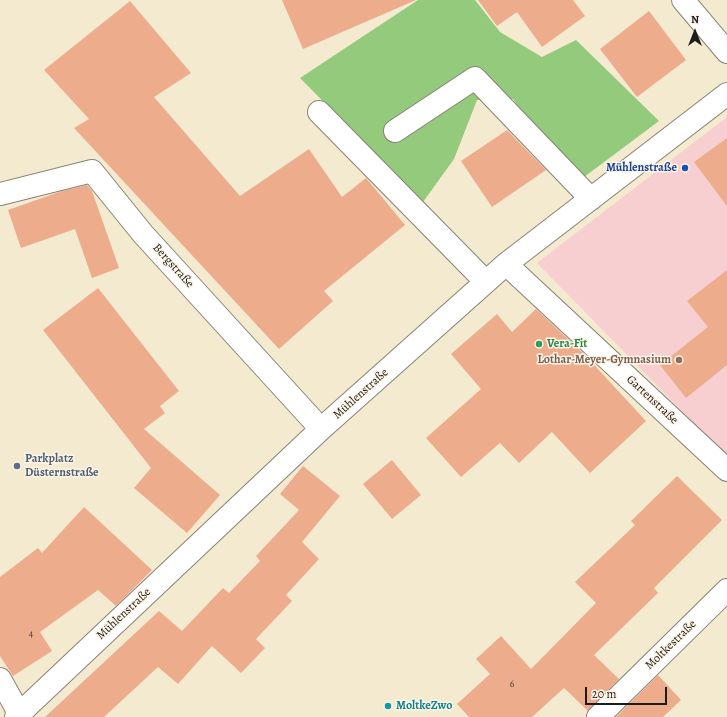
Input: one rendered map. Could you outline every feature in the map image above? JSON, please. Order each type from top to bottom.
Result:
[{"type":"street","points":[[683,0],[727,52]]},
{"type":"street","points":[[395,131],[475,78],[591,199]]},
{"type":"street","name":"Mühlenstraße","points":[[18,715],[321,429],[506,264],[727,94]]},
{"type":"street","points":[[319,112],[486,282]]},
{"type":"street","name":"Bergstraße","points":[[0,194],[92,171],[144,234],[321,429]]},
{"type":"street","name":"Gartenstraße","points":[[506,264],[727,470]]},
{"type":"street","name":"Moltkestraße","points":[[598,717],[727,590]]},
{"type":"street","points":[[0,679],[18,715]]},
{"type":"shaded area","name":"Lothar-Meyer-Gymnasium","points":[[727,117],[727,457],[537,263]]},
{"type":"green space","points":[[418,0],[475,0],[500,32],[542,57],[576,40],[659,121],[572,186],[513,99],[477,100],[454,159],[423,202],[300,78]]},
{"type":"building","points":[[282,0],[416,0],[303,49]]},
{"type":"building","points":[[478,0],[573,0],[585,16],[542,47],[517,12],[497,26]]},
{"type":"building","points":[[130,1],[191,73],[154,97],[240,196],[309,149],[342,197],[366,178],[405,225],[324,291],[333,301],[279,349],[74,128],[89,119],[44,70]]},
{"type":"building","points":[[649,11],[686,60],[637,97],[600,49]]},
{"type":"building","points":[[507,130],[546,170],[492,207],[461,161]]},
{"type":"building","points":[[727,138],[727,206],[694,162]]},
{"type":"building","points":[[87,185],[92,191],[119,268],[92,278],[75,229],[21,248],[8,210],[62,191]]},
{"type":"building","points":[[727,270],[727,365],[686,398],[660,365],[708,327],[687,301]]},
{"type":"building","points":[[98,288],[179,391],[160,406],[165,413],[144,429],[220,495],[187,533],[134,488],[151,468],[43,330]]},
{"type":"building","points":[[536,309],[585,355],[646,421],[590,473],[552,432],[519,463],[500,443],[461,477],[426,438],[481,389],[451,354],[497,314],[512,332]]},
{"type":"building","points":[[392,460],[421,495],[392,519],[363,484]]},
{"type":"building","points":[[303,466],[340,496],[302,542],[319,559],[286,595],[292,601],[256,639],[265,648],[241,673],[212,646],[178,684],[158,667],[104,717],[45,717],[159,611],[182,631],[223,588],[229,593],[260,561],[256,556],[299,510],[280,494]]},
{"type":"building","points":[[677,476],[722,520],[654,588],[658,593],[594,655],[619,679],[588,711],[564,688],[532,717],[469,717],[457,704],[490,674],[476,659],[501,636],[531,669],[596,603],[575,582],[635,525],[631,521]]},
{"type":"building","points":[[84,507],[152,570],[116,606],[98,590],[40,632],[52,651],[13,676],[0,656],[0,577],[38,548],[42,553]]},
{"type":"building","points":[[658,675],[681,700],[663,717],[616,717]]},
{"type":"place","name":"Mühlenstraße","points":[[685,168]]},
{"type":"place","name":"Vera-Fit","points":[[539,344]]},
{"type":"place","name":"Lothar-Meyer-Gymnasium","points":[[679,360]]},
{"type":"place","name":"Parkplatz Düsternstraße","points":[[17,466]]},
{"type":"place","name":"MoltkeZwo","points":[[388,706]]}]
